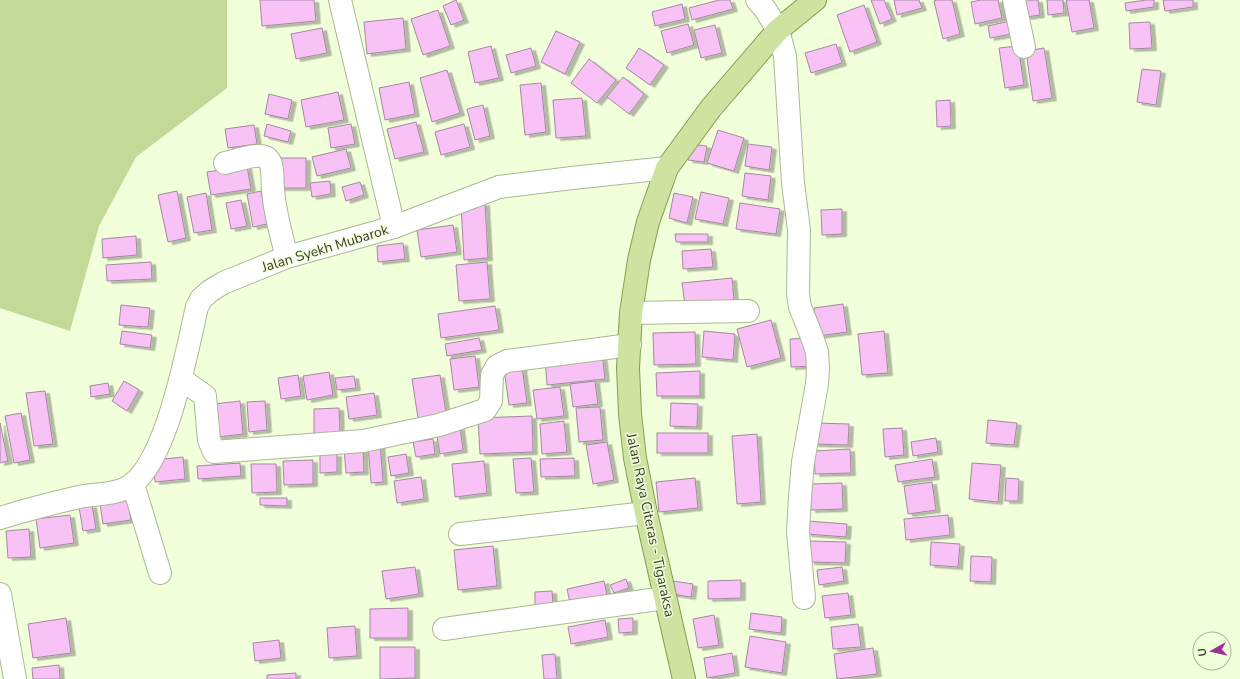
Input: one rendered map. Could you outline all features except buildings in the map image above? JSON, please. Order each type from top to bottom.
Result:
[{"type":"main road","name":"Jalan Raya Citeras - Tigaraksa","points":[[684,679],[646,513],[635,458],[630,414],[628,368],[631,313],[639,260],[646,230],[667,168],[711,108],[778,30],[815,0]]},
{"type":"street","points":[[340,0],[394,227]]},
{"type":"street","points":[[757,0],[765,9],[778,30],[785,56],[793,183],[799,230],[798,294],[800,307],[817,352],[817,384],[803,462],[798,532],[804,598]]},
{"type":"street","points":[[1014,0],[1024,47]]},
{"type":"street","points":[[225,163],[260,156],[266,157],[270,160],[278,223],[287,257]]},
{"type":"street","name":"Jalan Syekh Mubarok","points":[[0,518],[80,497],[123,490],[133,484],[145,472],[164,432],[181,379],[196,307],[201,299],[210,291],[223,283],[287,257],[394,227],[499,187],[667,168]]},
{"type":"street","points":[[631,313],[748,311]]},
{"type":"street","points":[[181,379],[205,396],[209,440],[214,452],[363,441],[439,425],[485,410],[490,401],[492,375],[497,366],[507,361],[630,346]]},
{"type":"street","points":[[133,484],[160,573]]},
{"type":"street","points":[[460,534],[646,513]]},
{"type":"street","points":[[0,594],[15,679]]},
{"type":"street","points":[[444,629],[665,598]]},
{"type":"green space","points":[[0,0],[227,0],[227,88],[136,157],[99,226],[70,331],[0,308]]}]
